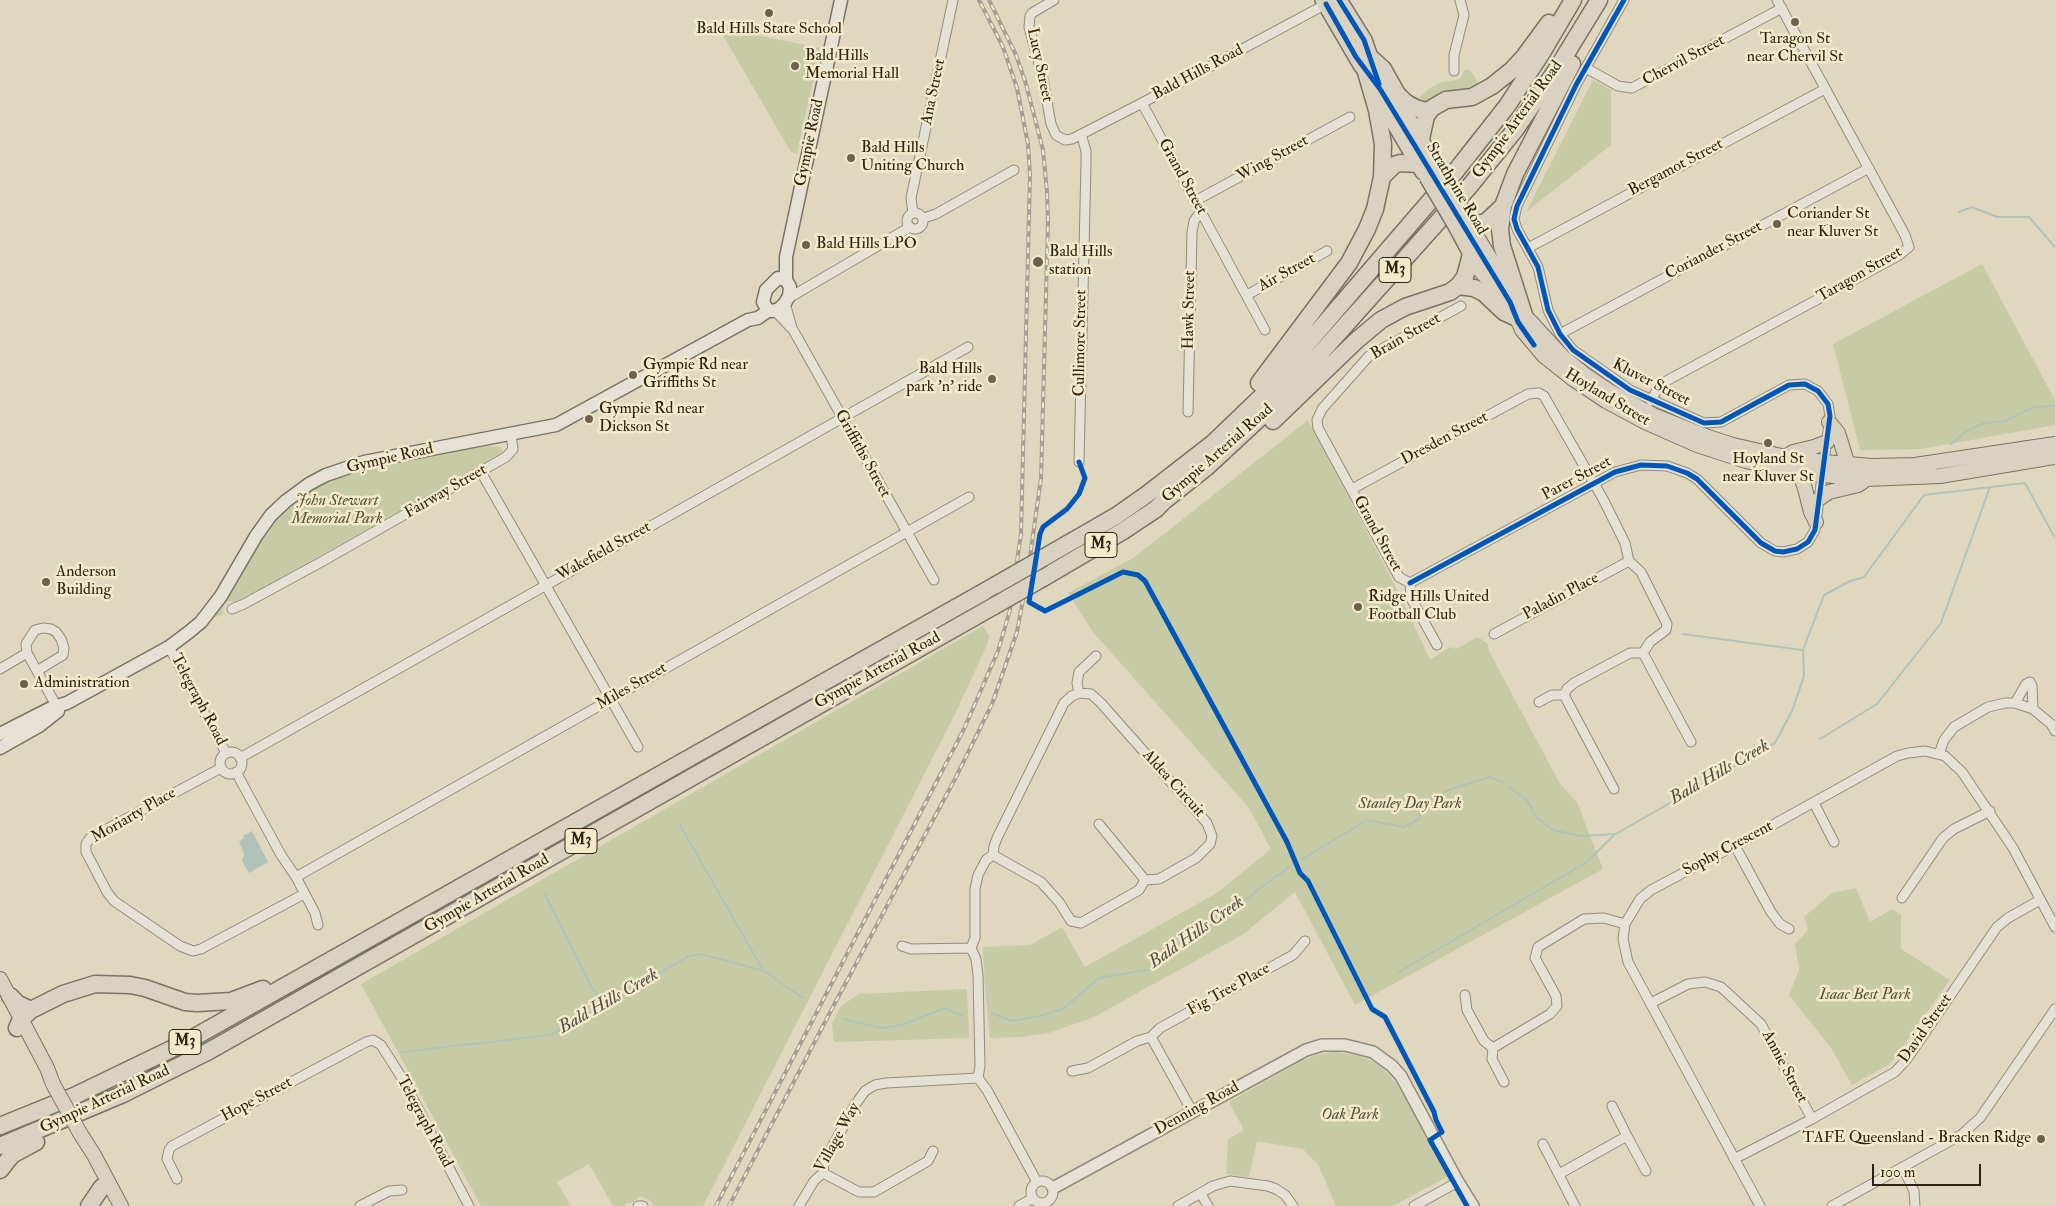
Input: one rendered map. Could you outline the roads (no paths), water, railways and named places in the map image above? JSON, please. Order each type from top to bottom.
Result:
[{"type":"highway","points":[[1421,139],[1425,120],[1429,112],[1437,104],[1446,100],[1472,96],[1498,82],[1524,57],[1564,0]]},
{"type":"highway","name":"Gympie Arterial Road","points":[[0,1126],[74,1096],[184,1043],[1116,516],[1231,428],[1264,394],[1455,172],[1507,106],[1543,51],[1572,0]]},
{"type":"highway","points":[[1458,286],[1474,288],[1484,293],[1504,312],[1520,316],[1502,246],[1500,229],[1503,206],[1515,174],[1596,17],[1599,0]]},
{"type":"highway","name":"Gympie Arterial Road","points":[[0,1146],[121,1096],[209,1051],[1044,578],[1123,532],[1156,509],[1208,467],[1275,404],[1469,187],[1515,130],[1555,72],[1599,0]]},
{"type":"highway","name":"Strathpine Road","points":[[1330,1],[1369,65],[1393,121],[1464,223],[1471,254]]},
{"type":"highway","points":[[1196,455],[1198,448],[1228,419],[1271,369],[1344,270],[1372,218],[1382,177],[1383,161],[1381,133],[1369,65],[1383,69],[1405,102],[1414,108],[1429,112]]},
{"type":"highway","name":"Strathpine Road","points":[[1380,89],[1406,116],[1421,139],[1427,170]]},
{"type":"highway","points":[[1382,177],[1391,168],[1400,163],[1427,170]]},
{"type":"highway","points":[[1464,223],[1486,222],[1503,206]]},
{"type":"highway","points":[[1156,509],[1166,506],[1175,500],[1239,452],[1357,340],[1381,320],[1405,307],[1450,292],[1458,286],[1465,276],[1471,254]]},
{"type":"highway","points":[[5,996],[18,1004],[23,1019],[63,994],[95,984],[130,984],[178,1000],[197,1003],[232,1001],[275,983],[293,982]]},
{"type":"highway","points":[[0,1170],[12,1155],[43,1139],[55,1124]]},
{"type":"highway","points":[[88,1206],[102,1187]]},
{"type":"main road","name":"Gympie Road","points":[[0,734],[62,705],[169,647],[196,626],[227,588],[256,536],[271,516],[286,501],[309,484],[326,475],[364,462],[549,428],[748,320],[758,318],[776,306],[784,282],[786,257],[841,0]]},
{"type":"main road","name":"Strathpine Road","points":[[1464,223],[1496,268],[1510,302]]},
{"type":"main road","name":"Strathpine Road","points":[[1471,254],[1490,283],[1510,302]]},
{"type":"main road","points":[[776,306],[766,290],[784,282]]},
{"type":"main road","name":"Hoyland Street","points":[[1510,302],[1520,316],[1573,365],[1593,380],[1653,414],[1708,437],[1733,445],[1786,457],[1823,469],[1866,479],[1940,476],[2055,457]]},
{"type":"main road","name":"Hoyland Street","points":[[1520,316],[1527,337],[1544,356],[1589,390],[1625,412],[1668,433],[1722,454],[1755,463],[1798,472],[1848,465],[1915,465],[2055,444]]},
{"type":"main road","points":[[1829,422],[1838,433],[1848,465]]},
{"type":"main road","points":[[1786,457],[1793,452],[1814,448],[1827,442]]},
{"type":"main road","points":[[1798,472],[1816,522]]},
{"type":"main road","points":[[1820,498],[1829,492],[1858,485],[1866,479]]},
{"type":"main road","name":"Gympie Road","points":[[0,748],[39,726],[62,705]]},
{"type":"main road","points":[[0,979],[5,996]]},
{"type":"main road","points":[[23,1019],[34,1059],[53,1084],[121,1206]]},
{"type":"main road","points":[[80,1133],[102,1187],[113,1206]]},
{"type":"street","name":"Ana Street","points":[[913,213],[911,198],[953,0]]},
{"type":"street","name":"Lucy Street","points":[[1054,0],[1032,13],[1029,27],[1043,79],[1051,124],[1056,135],[1062,139]]},
{"type":"street","points":[[1454,71],[1454,55],[1464,15],[1460,0]]},
{"type":"street","name":"Kluver Street","points":[[1624,0],[1586,68],[1516,206],[1514,214],[1515,224],[1538,267],[1548,310],[1560,334],[1573,350],[1602,372],[1651,401],[1704,423],[1721,422],[1783,388],[1796,384],[1804,384],[1818,391],[1830,410],[1823,469]]},
{"type":"street","name":"Bald Hills Road","points":[[1062,139],[1072,139],[1142,103],[1330,1]]},
{"type":"street","name":"Chervil Street","points":[[1586,68],[1618,86],[1632,88],[1779,4]]},
{"type":"street","name":"Taragon Street","points":[[1651,401],[1659,386],[1668,380],[1907,250],[1908,245],[1905,235],[1779,4]]},
{"type":"street","name":"Bergamot Street","points":[[1528,248],[1825,89]]},
{"type":"street","name":"Grand Street","points":[[1142,103],[1265,330]]},
{"type":"street","name":"Wing Street","points":[[1195,201],[1350,117]]},
{"type":"street","name":"Cullimore Street","points":[[1079,462],[1086,164],[1086,151],[1081,134]]},
{"type":"street","name":"Coriander Street","points":[[1560,334],[1869,168]]},
{"type":"street","points":[[924,218],[936,214],[1014,170]]},
{"type":"street","name":"Hawk Street","points":[[1188,412],[1192,232],[1194,221],[1201,211]]},
{"type":"street","points":[[913,213],[920,214],[924,218],[920,228],[915,229],[907,223],[908,218],[913,213]]},
{"type":"street","points":[[776,306],[803,292],[809,285],[910,227]]},
{"type":"street","name":"Air Street","points":[[1247,296],[1327,252]]},
{"type":"street","points":[[784,282],[801,286],[809,285]]},
{"type":"street","name":"Griffiths Street","points":[[776,306],[792,328],[934,580]]},
{"type":"street","name":"Brain Street","points":[[1316,420],[1322,410],[1369,356],[1461,306]]},
{"type":"street","name":"Wakefield Street","points":[[240,758],[968,347]]},
{"type":"street","name":"Dresden Street","points":[[1352,490],[1528,394],[1539,393],[1548,402],[1594,484]]},
{"type":"street","name":"Grand Street","points":[[1316,420],[1318,428],[1399,577],[1410,583],[1411,598],[1437,645]]},
{"type":"street","name":"Fairway Street","points":[[232,609],[481,472],[511,453],[513,447],[511,435]]},
{"type":"street","name":"Parer Street","points":[[1410,583],[1615,472],[1632,466],[1650,464],[1688,473],[1706,486],[1761,543],[1775,551],[1792,551],[1802,546],[1811,536],[1816,522],[1823,469]]},
{"type":"street","points":[[481,472],[638,747]]},
{"type":"street","points":[[1594,484],[1625,543],[1628,561],[1641,572],[1667,624],[1666,630],[1650,642],[1643,653]]},
{"type":"street","name":"Miles Street","points":[[296,878],[969,497]]},
{"type":"street","name":"Paladin Place","points":[[1494,634],[1628,561]]},
{"type":"street","points":[[37,671],[63,655],[64,648],[61,639],[51,629],[35,630],[26,644],[27,653],[37,671],[62,705]]},
{"type":"street","name":"Telegraph Road","points":[[169,647],[226,753]]},
{"type":"street","points":[[0,669],[27,653]]},
{"type":"street","points":[[1564,695],[1567,689],[1574,683],[1630,653],[1643,653]]},
{"type":"street","points":[[1643,653],[1691,742]]},
{"type":"street","points":[[1037,1182],[978,1078],[980,1066],[978,975],[976,959],[971,948],[975,938],[974,890],[978,875],[986,860],[993,855],[994,846],[1064,703],[1078,693],[1077,682],[1079,672],[1096,656]]},
{"type":"street","points":[[2016,703],[2026,684],[2030,682],[2032,686],[2033,709]]},
{"type":"street","name":"Aldea Circuit","points":[[993,855],[1041,882],[1059,902],[1071,921],[1081,923],[1140,890],[1145,880],[1159,879],[1196,858],[1210,844],[1212,836],[1207,823],[1100,702],[1090,694],[1078,693]]},
{"type":"street","points":[[1538,702],[1552,695],[1564,695]]},
{"type":"street","points":[[1564,695],[1614,789]]},
{"type":"street","points":[[1938,754],[1944,740],[1954,727],[1988,707],[2005,703],[2016,703],[2033,709],[2051,724],[2055,732]]},
{"type":"street","points":[[233,752],[240,758],[241,767],[236,772],[226,772],[221,768],[222,758],[226,753],[233,752]]},
{"type":"street","name":"Sophy Crescent","points":[[1624,924],[1640,898],[1651,890],[1814,803],[1897,756],[1908,752],[1920,752],[1946,756],[1957,766],[1990,811],[2013,848],[2055,926]]},
{"type":"street","name":"Moriarty Place","points":[[221,768],[90,838],[86,844],[86,852],[107,892],[114,901],[180,946],[193,951],[201,949],[304,894]]},
{"type":"street","points":[[236,772],[315,913],[318,925]]},
{"type":"street","points":[[1814,803],[1834,842]]},
{"type":"street","points":[[1902,898],[1943,838],[1954,829],[1990,811]]},
{"type":"street","points":[[1098,824],[1145,880]]},
{"type":"street","points":[[1735,846],[1771,912],[1780,924],[1789,929]]},
{"type":"street","name":"David Street","points":[[1734,1159],[1891,1076],[1900,1068],[1997,927],[2008,918],[2040,900]]},
{"type":"street","points":[[1493,1048],[1550,1014],[1557,1006],[1556,996],[1535,958],[1538,947],[1542,943],[1584,919],[1604,918],[1624,924],[1624,939],[1628,962],[1760,1206]]},
{"type":"street","name":"Fig Tree Place","points":[[1072,1071],[1088,1068],[1137,1041],[1151,1037],[1160,1028],[1293,954],[1305,941]]},
{"type":"street","points":[[902,946],[911,949],[971,948]]},
{"type":"street","name":"Annie Street","points":[[1651,1003],[1688,984],[1705,982],[1721,988],[1761,1024],[1812,1119]]},
{"type":"street","points":[[1465,995],[1467,1010],[1484,1041],[1493,1048]]},
{"type":"street","points":[[1832,1206],[1961,1135],[1980,1118],[2055,1009]]},
{"type":"street","points":[[1151,1037],[1192,1111]]},
{"type":"street","name":"Telegraph Road","points":[[376,1041],[381,1045],[402,1078],[469,1206]]},
{"type":"street","name":"Hope Street","points":[[177,1179],[167,1158],[168,1150],[172,1146],[366,1042],[376,1041]]},
{"type":"street","name":"Denning Road","points":[[1053,1188],[1306,1050],[1322,1045],[1345,1045],[1373,1052],[1392,1066],[1401,1076],[1473,1206]]},
{"type":"street","points":[[1493,1048],[1492,1059],[1504,1082]]},
{"type":"street","name":"Village Way","points":[[799,1206],[814,1181],[822,1173],[824,1162],[855,1105],[866,1091],[875,1085],[886,1082],[978,1078]]},
{"type":"street","points":[[1612,1106],[1646,1171]]},
{"type":"street","points":[[1559,1174],[1627,1136]]},
{"type":"street","points":[[1543,1144],[1575,1206]]},
{"type":"street","points":[[822,1173],[859,1192],[874,1192],[928,1161],[933,1150]]},
{"type":"street","points":[[1903,1168],[1914,1191],[1915,1206]]},
{"type":"street","points":[[1044,1180],[1053,1188],[1049,1204],[1038,1202],[1033,1198],[1031,1191],[1037,1182],[1044,1180]]},
{"type":"street","points":[[1178,1206],[1224,1182],[1236,1181],[1276,1189],[1285,1194],[1293,1206]]},
{"type":"street","points":[[1414,1206],[1458,1182]]},
{"type":"street","points":[[360,1206],[390,1191],[402,1190]]},
{"type":"street","points":[[1200,1194],[1208,1206]]},
{"type":"street","points":[[1019,1206],[1033,1198]]},
{"type":"street","points":[[638,1206],[644,1206]]},
{"type":"waterway","points":[[1959,212],[1972,207],[1997,217],[2029,217],[2055,247]]},
{"type":"waterway","name":"Bald Hills Creek","points":[[1951,444],[1967,431],[1984,423],[2005,421],[2034,407],[2055,406]]},
{"type":"waterway","name":"Bald Hills Creek","points":[[1510,788],[1527,800],[1537,818],[1553,830],[1581,836],[1616,834],[1775,743],[1792,711],[1804,676],[1803,650],[1824,595],[1850,581],[1864,577],[1924,495],[2025,483],[2055,538]]},
{"type":"waterway","points":[[1820,739],[1877,704],[1941,623],[1990,487]]},
{"type":"waterway","points":[[1683,634],[1802,650]]},
{"type":"waterway","name":"Bald Hills Creek","points":[[1302,859],[1367,820],[1404,827],[1419,819],[1424,803],[1451,789],[1490,777],[1504,783]]},
{"type":"waterway","points":[[680,825],[763,970]]},
{"type":"waterway","points":[[1399,972],[1587,862],[1615,834]]},
{"type":"waterway","name":"Bald Hills Creek","points":[[991,1013],[1012,1021],[1040,1016],[1063,1009],[1099,978],[1152,969],[1289,867]]},
{"type":"waterway","points":[[545,895],[591,986],[604,1005]]},
{"type":"waterway","name":"Bald Hills Creek","points":[[402,1052],[551,1035],[689,956],[701,954],[764,971],[803,998]]},
{"type":"waterway","name":"Bald Hills Creek","points":[[843,1019],[881,1028],[902,1025],[945,1008],[962,1016]]},
{"type":"railway","points":[[716,1206],[964,729],[998,651],[1010,610],[1021,534],[1030,175],[1028,144],[1017,88],[1003,47],[979,0]]},
{"type":"railway","points":[[729,1206],[956,777],[992,704],[1017,632],[1027,578],[1041,478],[1048,221],[1047,192],[1043,150],[1026,84],[1016,55],[989,0]]},
{"type":"place","name":"Bald Hills State School","points":[[769,13]]},
{"type":"place","name":"Taragon St near Chervil St","points":[[1795,22]]},
{"type":"place","name":"Bald Hills Memorial Hall","points":[[795,66]]},
{"type":"place","name":"Bald Hills Uniting Church","points":[[851,158]]},
{"type":"place","name":"Coriander St near Kluver St","points":[[1777,224]]},
{"type":"place","name":"Bald Hills LPO","points":[[806,245]]},
{"type":"place","name":"Bald Hills station","points":[[1038,262]]},
{"type":"place","name":"Gympie Rd near Griffiths St","points":[[633,375]]},
{"type":"place","name":"Bald Hills park 'n' ride","points":[[992,379]]},
{"type":"place","name":"Gympie Rd near Dickson St","points":[[589,419]]},
{"type":"place","name":"Hoyland St near Kluver St","points":[[1768,443]]},
{"type":"place","name":"Anderson Building","points":[[46,582]]},
{"type":"place","name":"Ridge Hills United Football Club","points":[[1358,607]]},
{"type":"place","name":"Administration","points":[[24,684]]},
{"type":"place","name":"TAFE Queensland - Bracken Ridge","points":[[2041,1139]]},
{"type":"park label","name":"John Stewart Memorial Park","points":[[337,511]]},
{"type":"park label","name":"Stanley Day Park","points":[[1410,805]]},
{"type":"park label","name":"Isaac Best Park","points":[[1865,996]]},
{"type":"park label","name":"Oak Park","points":[[1350,1116]]}]
